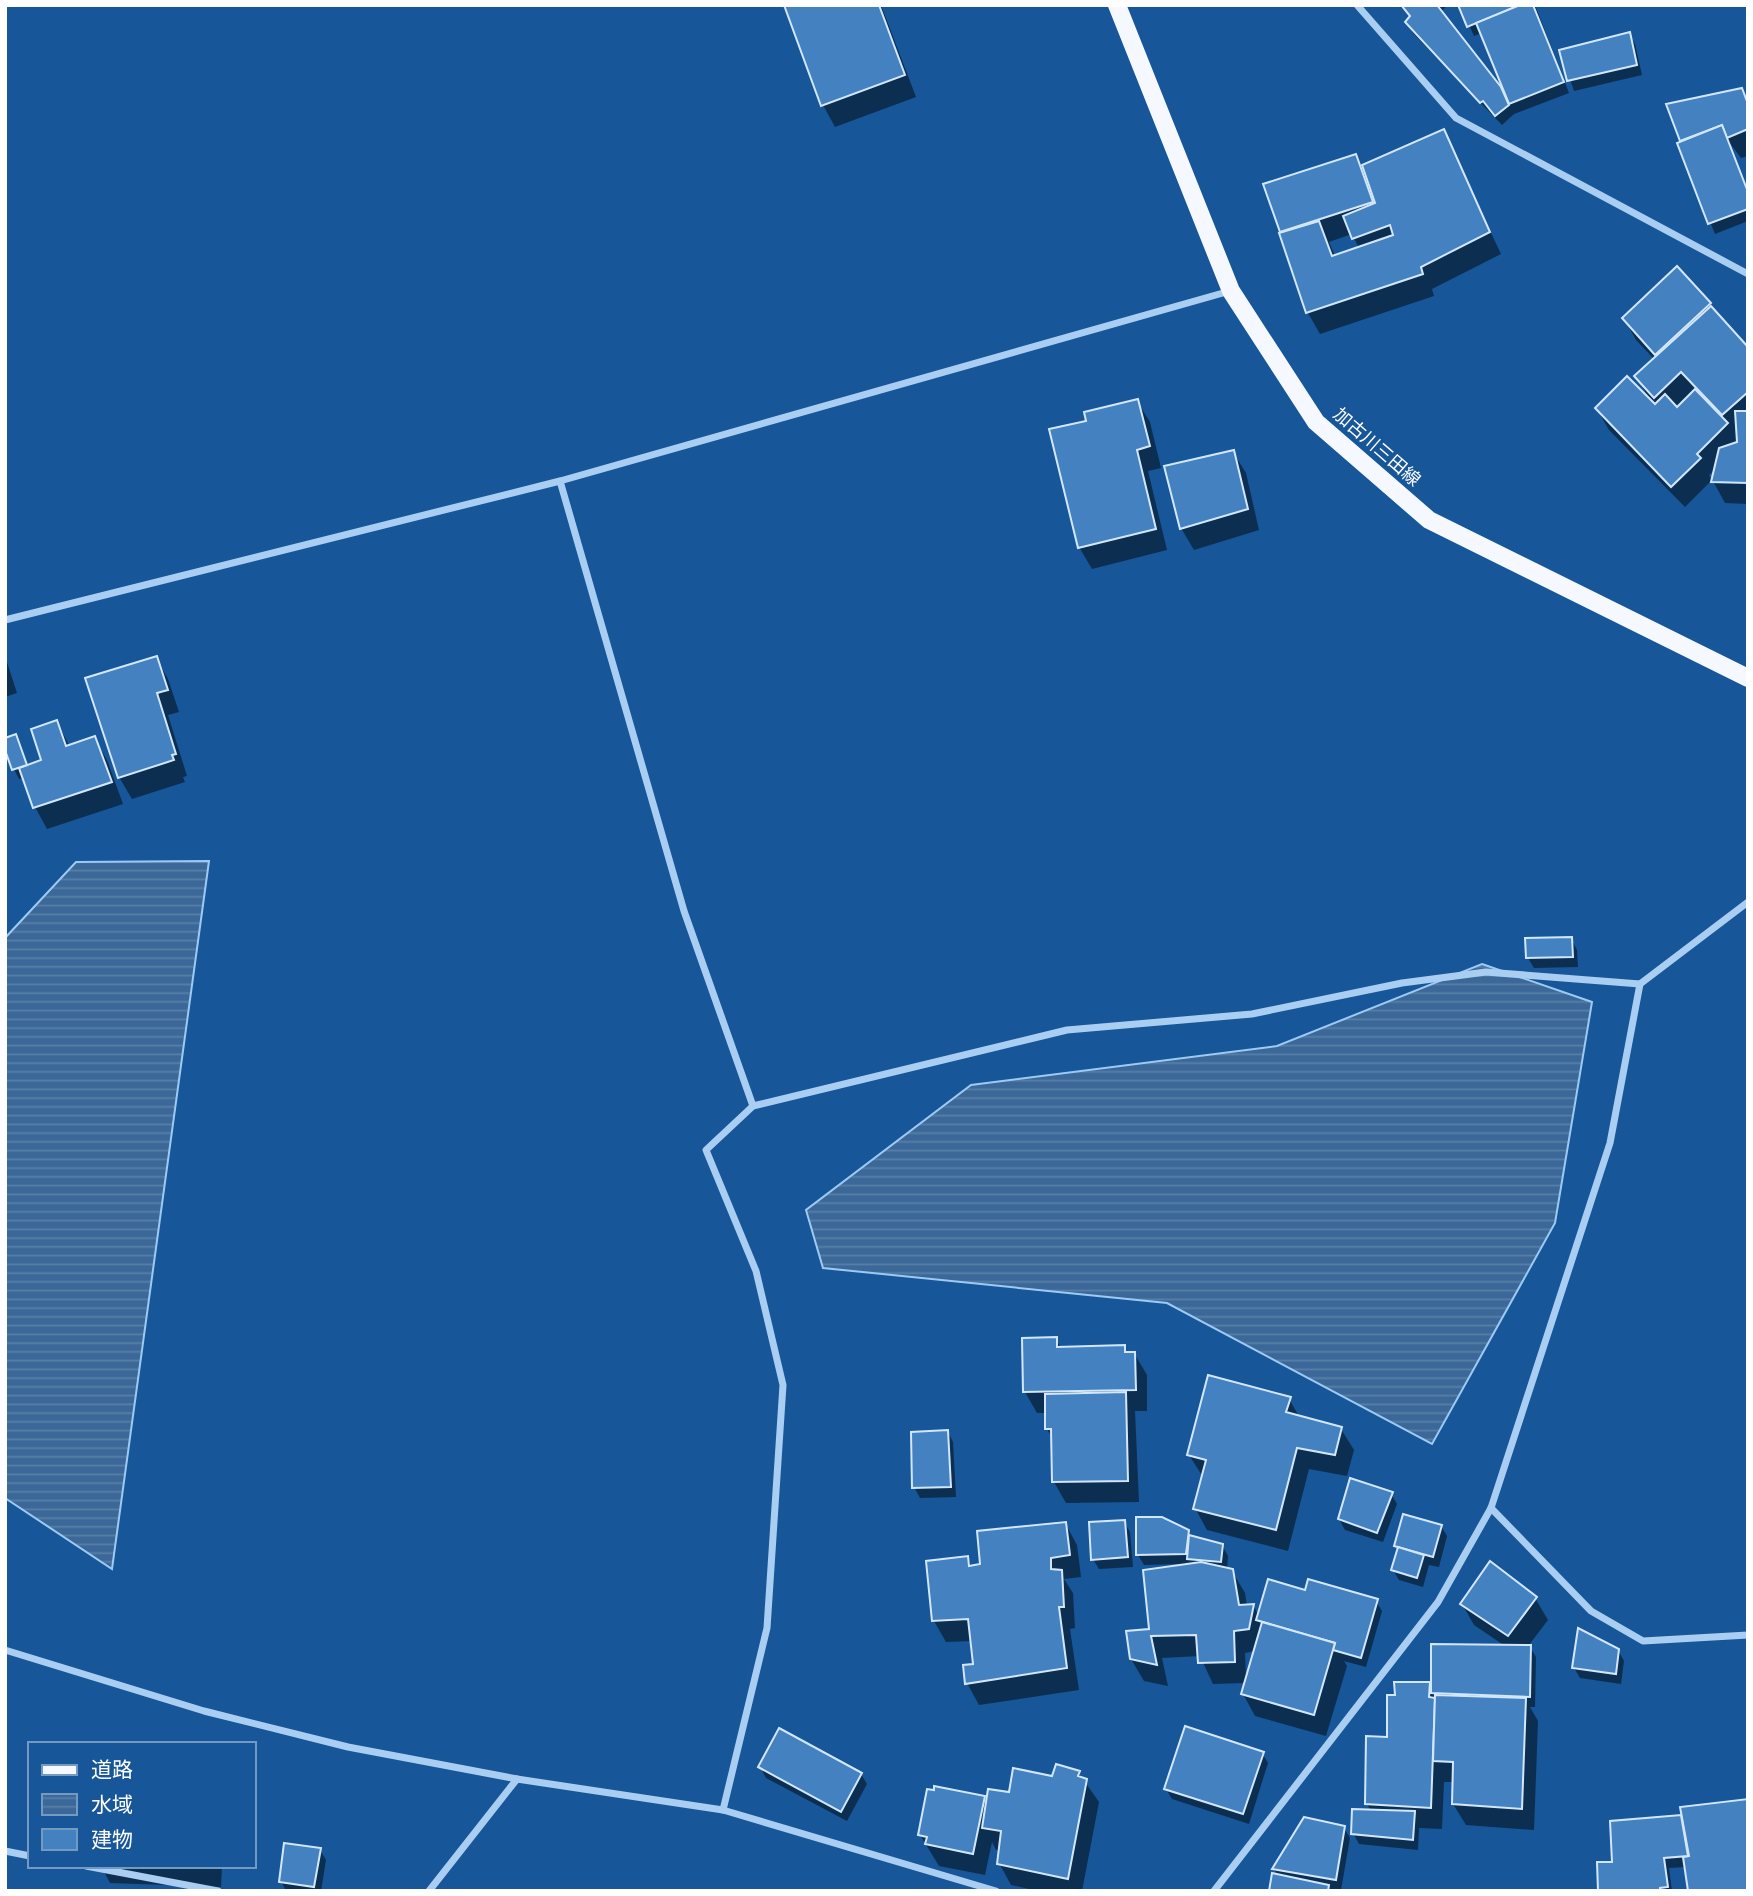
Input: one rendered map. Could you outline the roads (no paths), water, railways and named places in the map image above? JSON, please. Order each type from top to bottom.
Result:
[{"type":"main road","name":"加古川三田線","points":[[1117,5],[1231,291],[1316,422],[1429,520],[1748,678]]},
{"type":"street","points":[[1357,5],[1456,118],[1748,274]]},
{"type":"street","points":[[5,620],[560,481],[1231,291]]},
{"type":"street","points":[[560,481],[684,911],[753,1106]]},
{"type":"street","points":[[723,1810],[767,1628],[783,1385],[756,1272],[706,1150],[753,1106],[1067,1030],[1252,1014],[1402,983],[1486,972],[1640,984],[1748,902]]},
{"type":"street","points":[[1214,1891],[1438,1602],[1491,1508],[1610,1143],[1640,984]]},
{"type":"street","points":[[1491,1508],[1591,1611],[1643,1641],[1748,1634]]},
{"type":"street","points":[[5,1650],[204,1711],[348,1747],[517,1779],[723,1810],[996,1891]]},
{"type":"street","points":[[429,1891],[517,1779]]},
{"type":"street","points":[[5,1851],[28,1856]]},
{"type":"street","points":[[97,1868],[218,1891]]},
{"type":"water","points":[[209,861],[112,1569],[5,1498],[5,938],[76,862]]},
{"type":"water","points":[[1482,964],[1592,1002],[1555,1223],[1432,1444],[1167,1303],[823,1268],[806,1210],[971,1085],[1277,1046]]}]
